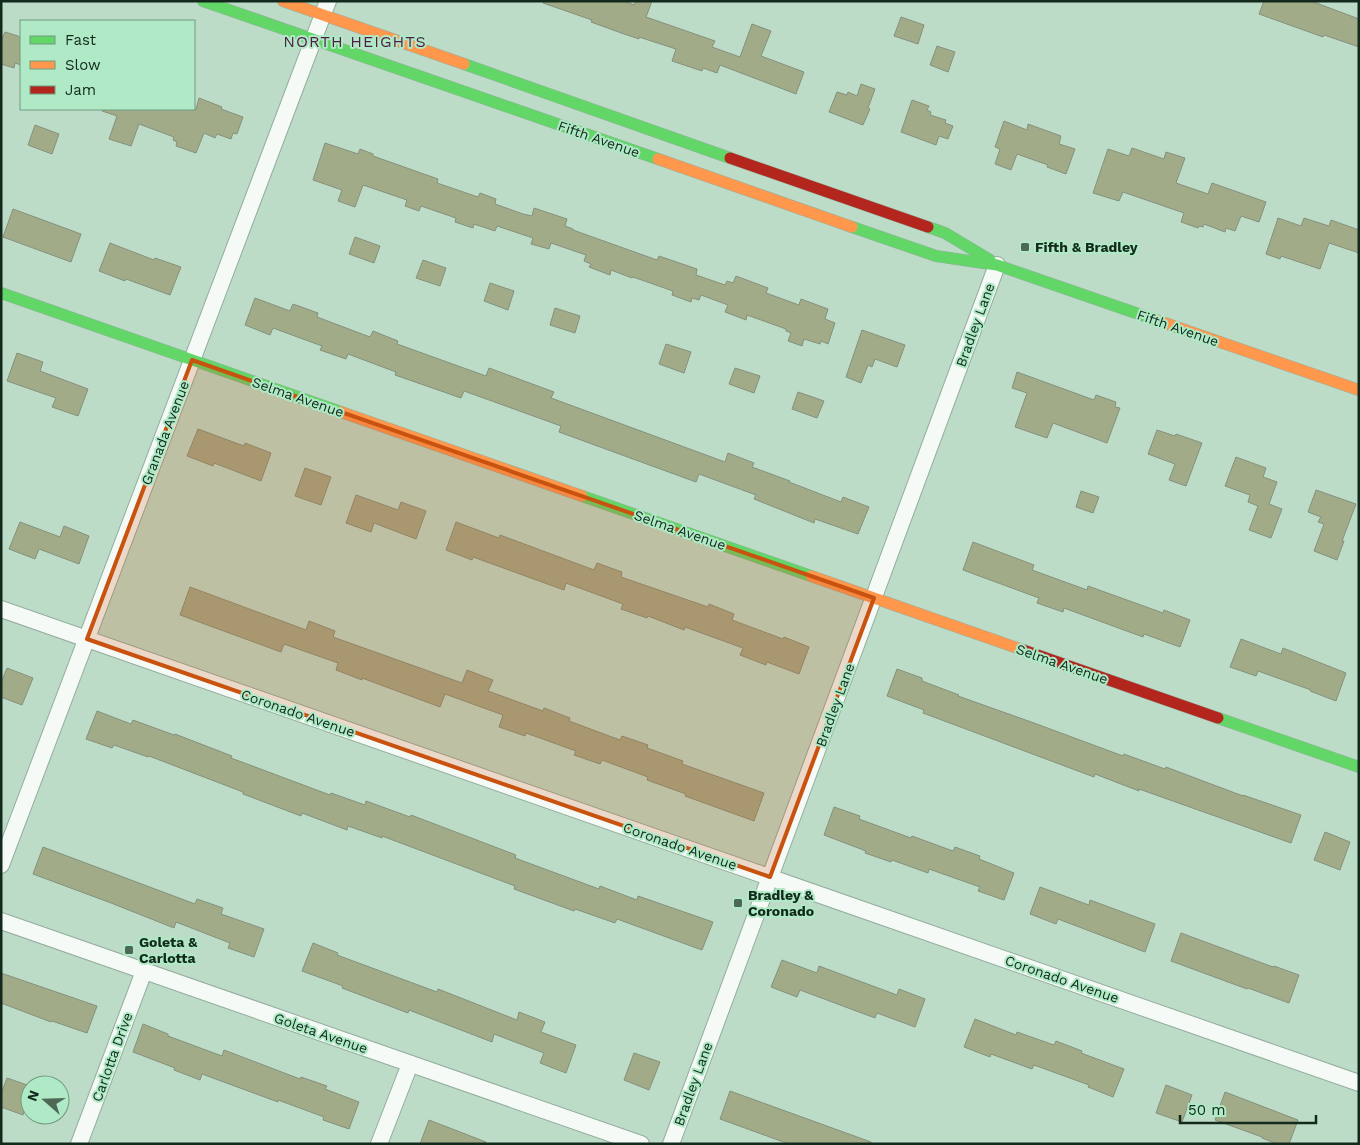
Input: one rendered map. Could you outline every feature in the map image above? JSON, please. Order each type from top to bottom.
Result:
[{"type":"street","name":"Fifth Avenue","points":[[203,1],[936,256],[997,265],[1359,390]]},
{"type":"street","name":"Fifth Avenue","points":[[284,1],[325,8],[945,232],[997,265]]},
{"type":"street","name":"Granada Avenue","points":[[1,865],[325,8]]},
{"type":"street","name":"Bradley Lane","points":[[671,1144],[997,265]]},
{"type":"street","name":"Selma Avenue","points":[[1,293],[1359,767]]},
{"type":"street","name":"Coronado Avenue","points":[[1,609],[1359,1082]]},
{"type":"street","name":"Goleta Avenue","points":[[1,921],[641,1144]]},
{"type":"street","name":"Carlotta Drive","points":[[79,1144],[144,971]]},
{"type":"street","points":[[379,1144],[410,1064]]},
{"type":"highlighted area","points":[[192,360],[874,598],[770,877],[87,639]]},
{"type":"building","points":[[544,1],[624,1],[634,5],[636,1],[652,1],[646,17],[715,41],[712,47],[740,57],[752,24],[771,31],[761,56],[804,72],[796,94],[720,65],[717,73],[703,68],[702,71],[672,61],[676,49],[639,37],[639,39],[591,22],[592,20],[543,3]]},
{"type":"building","points":[[1264,1],[1311,1],[1359,19],[1359,47],[1324,35],[1323,37],[1259,14]]},
{"type":"building","points":[[901,17],[924,25],[918,44],[894,36]]},
{"type":"building","points":[[5,32],[20,37],[20,65],[15,63],[14,68],[1,64],[1,41]]},
{"type":"building","points":[[937,46],[955,52],[948,72],[930,65]]},
{"type":"building","points":[[861,84],[875,89],[868,108],[870,109],[863,125],[829,112],[837,92],[847,95],[848,92],[857,96]]},
{"type":"building","points":[[199,98],[243,117],[237,134],[233,133],[231,139],[217,134],[215,138],[204,133],[196,153],[176,146],[177,142],[173,140],[174,137],[139,124],[131,146],[109,139],[117,116],[102,111],[102,110],[196,109]]},
{"type":"building","points":[[912,100],[929,106],[927,110],[931,112],[930,115],[946,120],[945,123],[953,126],[948,139],[939,136],[936,145],[901,132]]},
{"type":"building","points":[[1004,121],[1027,130],[1028,124],[1061,136],[1059,144],[1075,149],[1066,174],[1047,167],[1048,165],[1017,154],[1011,170],[995,164],[1000,149],[995,147]]},
{"type":"building","points":[[35,125],[59,134],[52,154],[28,145]]},
{"type":"building","points":[[325,143],[358,154],[360,149],[373,154],[373,156],[438,179],[437,183],[478,197],[480,193],[496,199],[495,204],[523,214],[532,216],[534,208],[567,219],[565,226],[573,230],[657,260],[659,256],[697,269],[696,275],[725,285],[727,281],[733,283],[736,276],[768,288],[766,293],[799,305],[801,299],[828,309],[825,319],[835,323],[828,344],[821,341],[820,344],[804,339],[802,346],[788,341],[791,333],[786,331],[786,329],[747,315],[746,320],[725,312],[728,305],[701,295],[699,300],[692,298],[691,302],[672,295],[673,291],[633,277],[611,270],[610,275],[589,267],[591,264],[584,261],[586,255],[551,243],[549,249],[531,244],[533,238],[497,226],[495,231],[474,224],[473,228],[455,222],[456,218],[421,206],[419,211],[405,206],[407,200],[363,185],[355,207],[338,201],[342,190],[313,180]]},
{"type":"building","points":[[1132,148],[1164,159],[1166,152],[1185,158],[1176,183],[1208,194],[1212,183],[1266,202],[1259,222],[1241,216],[1235,231],[1226,228],[1225,232],[1204,224],[1203,227],[1199,226],[1198,228],[1181,222],[1184,213],[1123,192],[1119,201],[1093,193],[1108,149],[1129,156]]},
{"type":"building","points":[[13,209],[81,234],[71,262],[3,237]]},
{"type":"building","points":[[1278,218],[1301,226],[1304,218],[1329,226],[1331,220],[1359,230],[1359,253],[1329,243],[1320,269],[1281,256],[1280,259],[1266,254]]},
{"type":"building","points":[[355,237],[380,246],[374,263],[349,254]]},
{"type":"building","points":[[110,243],[154,260],[155,258],[181,267],[170,295],[99,271]]},
{"type":"building","points":[[423,260],[446,268],[440,286],[416,278]]},
{"type":"building","points":[[490,283],[514,291],[508,310],[484,301]]},
{"type":"building","points":[[255,298],[290,311],[293,304],[318,313],[317,317],[370,337],[373,331],[398,341],[397,344],[486,376],[489,368],[554,392],[551,398],[725,462],[728,453],[754,463],[752,467],[841,502],[843,497],[869,507],[858,534],[815,519],[814,523],[754,499],[756,495],[699,474],[696,482],[559,432],[561,426],[464,391],[461,398],[395,375],[396,372],[348,354],[346,359],[320,350],[322,346],[273,328],[270,335],[245,325]]},
{"type":"building","points":[[555,308],[580,316],[575,333],[550,325]]},
{"type":"building","points":[[862,330],[905,345],[897,367],[875,359],[872,367],[868,365],[861,383],[846,377]]},
{"type":"building","points":[[666,344],[691,352],[684,373],[659,364]]},
{"type":"building","points":[[17,353],[43,362],[40,371],[88,389],[78,416],[52,407],[56,398],[7,381]]},
{"type":"building","points":[[735,368],[760,376],[754,393],[729,384]]},
{"type":"building","points":[[1017,372],[1094,400],[1096,395],[1116,402],[1115,407],[1120,408],[1107,443],[1053,423],[1047,438],[1015,427],[1027,393],[1012,388]]},
{"type":"building","points":[[798,392],[824,401],[817,418],[792,409]]},
{"type":"building","points":[[198,429],[244,446],[245,443],[271,453],[261,481],[214,463],[213,466],[187,456]]},
{"type":"building","points":[[1157,430],[1202,443],[1186,486],[1169,480],[1175,464],[1148,454]]},
{"type":"building","points":[[1236,457],[1266,468],[1263,477],[1277,482],[1269,504],[1282,509],[1271,538],[1249,530],[1258,506],[1248,502],[1250,495],[1225,486]]},
{"type":"building","points":[[305,468],[331,477],[321,505],[295,496]]},
{"type":"building","points":[[1316,490],[1356,504],[1337,560],[1314,551],[1324,524],[1318,522],[1321,517],[1308,512]]},
{"type":"building","points":[[1081,491],[1099,497],[1093,513],[1076,507]]},
{"type":"building","points":[[356,495],[398,510],[401,502],[426,511],[416,539],[374,523],[371,532],[346,523]]},
{"type":"building","points":[[20,522],[60,537],[64,526],[89,536],[79,564],[39,549],[35,559],[9,549]]},
{"type":"building","points":[[456,522],[499,538],[500,535],[594,570],[597,563],[622,572],[621,577],[708,607],[709,604],[734,614],[732,620],[809,647],[799,674],[767,662],[766,665],[740,655],[743,648],[685,627],[684,630],[648,616],[647,618],[621,609],[623,604],[566,583],[564,590],[473,557],[472,560],[446,550]]},
{"type":"building","points":[[973,542],[1034,565],[1032,570],[1087,590],[1088,586],[1163,613],[1164,610],[1190,620],[1180,647],[1144,634],[1143,637],[1064,608],[1063,612],[1037,603],[1039,598],[963,570]]},
{"type":"building","points":[[190,587],[306,630],[309,621],[335,631],[333,637],[462,683],[467,670],[493,680],[488,691],[543,711],[544,708],[570,718],[569,721],[620,740],[622,736],[648,745],[647,748],[683,761],[682,764],[764,793],[754,821],[685,796],[686,794],[647,780],[648,777],[602,760],[600,764],[574,755],[576,751],[526,733],[525,736],[499,727],[503,715],[445,694],[440,707],[336,670],[338,663],[284,644],[281,652],[180,615]]},
{"type":"building","points":[[1241,639],[1281,654],[1283,648],[1346,673],[1336,701],[1258,671],[1256,676],[1230,667]]},
{"type":"building","points":[[7,668],[33,678],[22,705],[1,697],[1,683]]},
{"type":"building","points":[[897,669],[922,678],[922,681],[958,696],[1123,756],[1124,754],[1165,769],[1166,767],[1243,796],[1301,815],[1291,843],[1095,774],[1094,777],[923,713],[924,710],[887,696]]},
{"type":"building","points":[[97,711],[131,724],[133,720],[175,734],[232,756],[231,758],[330,795],[331,793],[365,805],[366,801],[410,817],[411,815],[516,855],[515,858],[599,889],[600,886],[637,900],[638,896],[713,922],[702,950],[617,919],[615,923],[575,909],[574,911],[514,889],[515,886],[382,836],[382,838],[348,826],[347,830],[302,813],[301,816],[149,756],[114,745],[112,748],[86,739]]},
{"type":"building","points":[[834,807],[860,816],[859,819],[911,838],[912,836],[953,851],[955,847],[980,856],[979,859],[1014,873],[1004,900],[978,891],[980,887],[929,869],[928,873],[892,860],[891,862],[824,835]]},
{"type":"building","points":[[1325,832],[1350,842],[1340,870],[1314,860]]},
{"type":"building","points":[[43,847],[195,904],[197,899],[223,908],[221,914],[264,929],[254,957],[228,948],[230,943],[176,922],[174,928],[33,874]]},
{"type":"building","points":[[1040,887],[1089,905],[1090,900],[1155,924],[1145,952],[1058,919],[1056,924],[1030,914]]},
{"type":"building","points":[[1181,933],[1299,975],[1289,1003],[1171,961]]},
{"type":"building","points":[[313,943],[338,953],[337,955],[437,992],[438,989],[517,1020],[519,1012],[545,1022],[541,1032],[576,1045],[566,1073],[540,1063],[544,1053],[494,1034],[492,1042],[409,1010],[408,1013],[302,971]]},
{"type":"building","points":[[782,960],[817,973],[819,966],[897,995],[899,989],[925,999],[915,1027],[877,1013],[875,1018],[800,990],[797,997],[771,987]]},
{"type":"building","points":[[1,973],[97,1006],[87,1033],[1,1003]]},
{"type":"building","points":[[975,1019],[1016,1035],[1017,1032],[1054,1045],[1056,1041],[1082,1051],[1081,1053],[1124,1069],[1113,1097],[1088,1087],[1089,1085],[1034,1065],[1032,1069],[991,1054],[990,1057],[964,1047]]},
{"type":"building","points":[[143,1024],[168,1034],[168,1036],[222,1056],[224,1050],[300,1079],[301,1077],[327,1086],[325,1089],[359,1102],[349,1129],[323,1120],[324,1117],[202,1074],[200,1080],[133,1052]]},
{"type":"building","points":[[634,1053],[660,1062],[649,1090],[624,1080]]},
{"type":"building","points":[[7,1078],[20,1083],[20,1114],[1,1107],[1,1094]]},
{"type":"building","points":[[1166,1085],[1192,1095],[1182,1122],[1156,1113]]},
{"type":"building","points":[[730,1091],[871,1142],[871,1144],[789,1144],[720,1119]]},
{"type":"building","points":[[1225,1092],[1298,1120],[1289,1144],[1277,1144],[1215,1120]]},
{"type":"building","points":[[429,1120],[486,1142],[486,1144],[420,1144]]},
{"type":"traffic: fast","points":[[203,1],[658,159]]},
{"type":"traffic: fast","points":[[464,64],[730,158]]},
{"type":"traffic: fast","points":[[852,227],[936,256],[997,265],[1156,320]]},
{"type":"traffic: fast","points":[[928,227],[945,233],[990,260]]},
{"type":"traffic: fast","points":[[1,293],[341,412]]},
{"type":"traffic: fast","points":[[582,496],[811,576]]},
{"type":"traffic: fast","points":[[1218,718],[1359,767]]},
{"type":"traffic: slow","points":[[283,1],[464,64]]},
{"type":"traffic: slow","points":[[658,159],[852,227]]},
{"type":"traffic: slow","points":[[1156,320],[1359,390]]},
{"type":"traffic: slow","points":[[341,412],[582,496]]},
{"type":"traffic: slow","points":[[811,576],[1023,650]]},
{"type":"traffic: jam","points":[[730,158],[928,227]]},
{"type":"traffic: jam","points":[[1023,650],[1218,718]]},
{"type":"place","name":"Fifth & Bradley","points":[[1025,247]]},
{"type":"place","name":"Bradley & Coronado","points":[[738,903]]},
{"type":"place","name":"Goleta & Carlotta","points":[[129,950]]},
{"type":"district","name":"NORTH HEIGHTS","points":[[355,41]]}]
